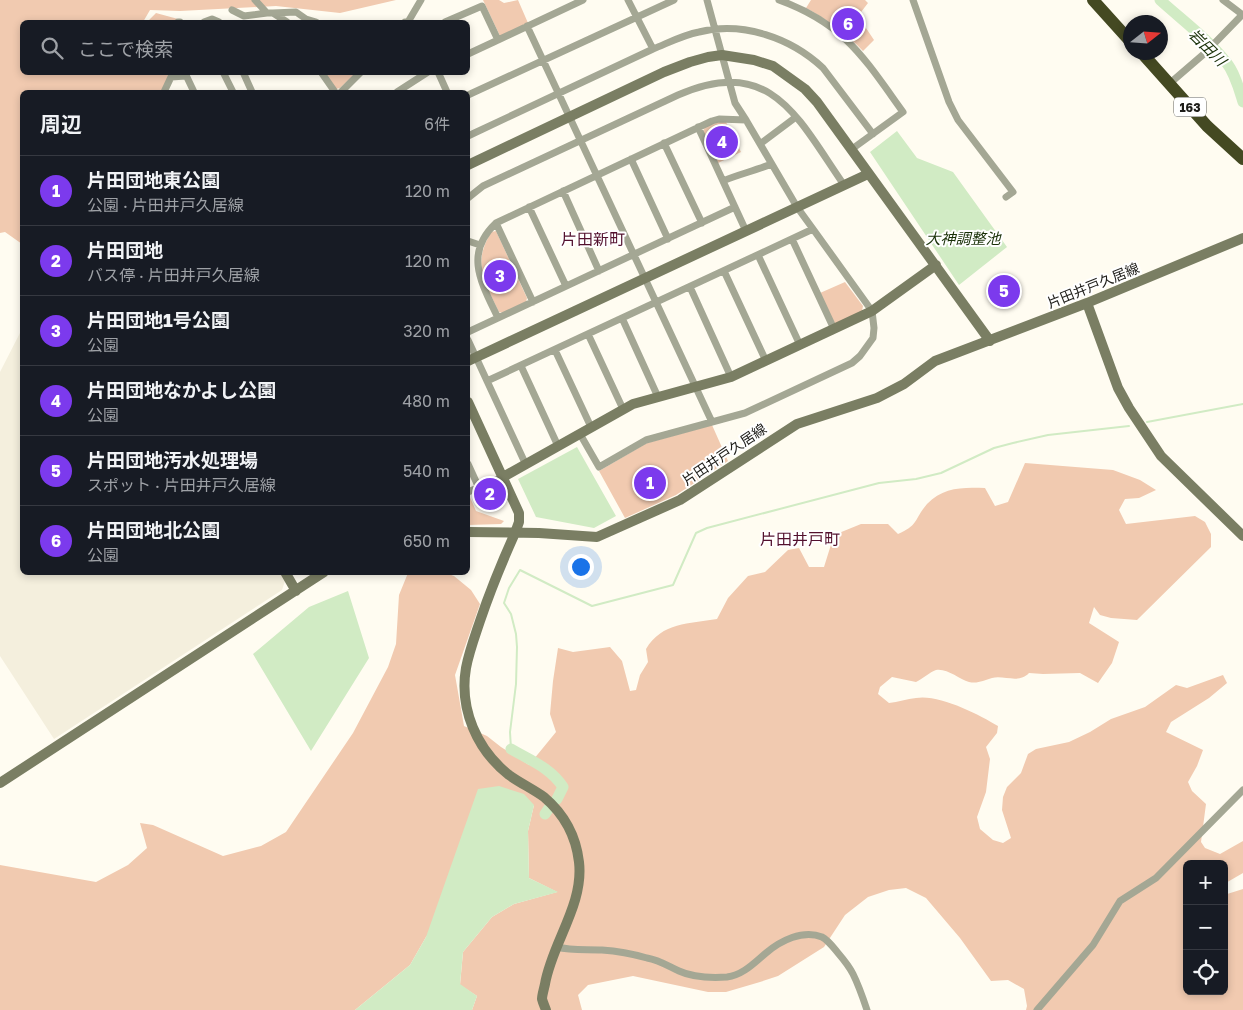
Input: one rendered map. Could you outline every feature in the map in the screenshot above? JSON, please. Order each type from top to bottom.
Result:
[{"type":"highway","points":[[1093,0],[1123,33]]},
{"type":"highway","name":"163","points":[[1147,60],[1207,126],[1243,159]]},
{"type":"street","points":[[255,0],[270,13],[283,20]]},
{"type":"street","points":[[409,20],[421,0]]},
{"type":"street","points":[[470,53],[583,0]]},
{"type":"street","points":[[628,0],[653,49]]},
{"type":"street","points":[[470,94],[674,0]]},
{"type":"street","points":[[580,434],[599,467],[646,440],[745,413],[856,361],[873,338],[872,311],[797,207],[735,103],[707,0]]},
{"type":"street","points":[[779,0],[813,14],[837,31],[858,51],[903,112],[852,150]]},
{"type":"street","points":[[913,0],[949,102],[958,120],[1013,192],[1006,197]]},
{"type":"street","points":[[1168,84],[1207,51],[1243,15],[1223,0]]},
{"type":"street","points":[[450,20],[482,6],[498,40]]},
{"type":"street","points":[[232,10],[244,16],[296,12],[309,20]]},
{"type":"street","points":[[527,26],[712,422]]},
{"type":"street","points":[[470,135],[653,49],[684,36],[715,29],[755,32],[775,38],[796,48],[814,60],[831,77],[873,134]]},
{"type":"street","points":[[470,164],[681,65],[698,59],[722,55],[754,60],[773,66],[805,89],[852,150],[990,341]]},
{"type":"street","points":[[165,90],[172,78],[182,75]]},
{"type":"street","points":[[186,75],[193,90]]},
{"type":"street","points":[[224,75],[232,90]]},
{"type":"street","points":[[244,75],[251,90]]},
{"type":"street","points":[[323,75],[334,90]]},
{"type":"street","points":[[343,90],[358,75]]},
{"type":"street","points":[[399,90],[423,75]]},
{"type":"street","points":[[439,75],[446,90]]},
{"type":"street","points":[[470,196],[483,186],[692,89],[713,82],[729,81],[754,86],[768,92],[784,103],[844,185]]},
{"type":"street","points":[[760,144],[796,117]]},
{"type":"street","points":[[498,318],[478,273],[477,259],[485,234],[496,223],[698,127],[719,119],[746,120]]},
{"type":"street","points":[[698,127],[746,231]]},
{"type":"street","points":[[664,143],[702,223]]},
{"type":"street","points":[[631,159],[668,239]]},
{"type":"street","points":[[723,181],[771,164]]},
{"type":"street","points":[[526,464],[487,382],[472,359],[868,174]]},
{"type":"street","points":[[563,191],[599,271]]},
{"type":"street","points":[[529,206],[566,286]]},
{"type":"street","points":[[470,331],[736,208]]},
{"type":"street","points":[[496,223],[533,302]]},
{"type":"street","points":[[487,382],[813,229]]},
{"type":"street","name":"片田井戸久居線","points":[[470,532],[539,532],[597,537],[680,500],[797,424],[876,398],[904,384],[935,361],[1087,303],[1243,238]]},
{"type":"street","points":[[792,239],[834,329]]},
{"type":"street","points":[[470,241],[480,245]]},
{"type":"street","points":[[758,255],[800,345]]},
{"type":"street","points":[[470,491],[503,477],[633,404],[731,377],[872,311],[936,265]]},
{"type":"street","points":[[724,271],[766,361]]},
{"type":"street","points":[[690,287],[731,377]]},
{"type":"street","points":[[1087,303],[1118,388],[1161,456],[1243,536]]},
{"type":"street","points":[[622,318],[658,397]]},
{"type":"street","points":[[588,334],[623,409]]},
{"type":"street","points":[[555,350],[591,427]]},
{"type":"street","points":[[520,366],[558,446]]},
{"type":"street","points":[[470,406],[519,513],[519,522],[486,606],[469,656],[465,678],[466,701],[473,729],[483,748],[509,775],[544,797],[554,807],[572,833],[579,862],[578,891],[547,971],[542,999],[546,1010]]},
{"type":"street","points":[[470,468],[479,488]]},
{"type":"street","points":[[287,575],[296,591]]},
{"type":"street","points":[[0,783],[320,575]]},
{"type":"street","points":[[1037,1010],[1093,945],[1120,902],[1156,878],[1243,790]]},
{"type":"street","points":[[557,947],[604,950],[647,958],[664,963],[678,971],[699,977],[730,976],[739,974],[784,941],[807,934],[817,936],[827,941],[847,963],[854,974],[867,1010]]},
{"type":"shaded area","points":[[0,0],[396,0],[340,13],[276,6],[180,11],[150,10],[144,20],[20,20],[20,75],[171,76],[162,90],[20,90],[20,243],[5,232],[0,233]]},
{"type":"shaded area","points":[[483,0],[499,0],[504,3],[518,0],[528,23],[500,36]]},
{"type":"shaded area","points":[[811,0],[865,0],[868,3],[858,16],[874,40],[863,51],[836,27],[806,8]]},
{"type":"shaded area","points":[[156,13],[178,19],[178,20],[149,20]]},
{"type":"shaded area","points":[[326,75],[354,75],[340,88],[336,89]]},
{"type":"shaded area","points":[[719,122],[726,122],[741,152],[718,163],[703,131],[705,127]]},
{"type":"shaded area","points":[[496,231],[527,298],[526,302],[503,313],[499,312],[489,291],[482,273],[481,264],[485,244],[491,232]]},
{"type":"shaded area","points":[[845,282],[863,306],[862,311],[837,324],[833,323],[820,293]]},
{"type":"shaded area","points":[[20,333],[20,575],[282,575],[285,581],[282,590],[54,739],[0,656],[0,372]]},
{"type":"shaded area","points":[[712,425],[728,461],[676,495],[625,518],[599,471],[647,443]]},
{"type":"shaded area","points":[[1025,463],[1113,470],[1140,480],[1156,490],[1139,498],[1125,499],[1119,510],[1126,524],[1195,516],[1205,522],[1211,534],[1211,547],[1137,620],[1100,615],[1094,607],[1089,623],[1119,642],[1112,663],[1098,683],[1080,673],[1029,673],[1016,679],[997,677],[978,682],[969,682],[953,674],[936,670],[916,682],[892,677],[880,687],[878,694],[889,703],[913,698],[936,699],[969,711],[998,726],[997,733],[986,747],[990,759],[986,792],[977,817],[980,829],[993,840],[1003,843],[1011,838],[1002,810],[1003,797],[1007,787],[1021,773],[1028,754],[1036,749],[1069,742],[1111,719],[1145,707],[1176,685],[1187,688],[1223,675],[1227,683],[1209,698],[1171,722],[1166,732],[1203,750],[1188,782],[1192,791],[1206,804],[1201,842],[1205,848],[1220,854],[1243,841],[1243,873],[1228,882],[1228,860],[1183,860],[1183,995],[1228,995],[1228,894],[1243,889],[1243,1010],[1026,1010],[1024,989],[1008,980],[991,981],[960,938],[926,898],[906,888],[889,890],[868,897],[845,915],[824,947],[778,976],[726,992],[708,992],[633,976],[588,985],[578,995],[582,1010],[472,1010],[477,996],[460,985],[463,952],[492,917],[514,904],[557,892],[529,878],[528,831],[534,805],[426,937],[410,965],[355,1010],[0,1010],[0,865],[96,882],[128,865],[147,848],[140,823],[153,825],[223,856],[261,846],[286,832],[353,733],[388,667],[396,644],[399,595],[407,575],[454,576],[471,590],[480,604],[455,675],[464,726],[487,736],[529,765],[556,732],[550,714],[558,648],[573,652],[610,647],[622,661],[630,691],[636,690],[640,675],[648,662],[646,649],[652,640],[668,629],[677,626],[717,619],[728,598],[748,576],[765,572],[788,550],[799,548],[809,567],[824,567],[834,535],[861,524],[888,524],[898,534],[913,525],[933,498],[954,489],[985,488],[995,506],[1008,502]]},
{"type":"shaded area","points":[[470,497],[476,511],[504,521],[501,524],[470,525]]},
{"type":"water","name":"大神調整池","points":[[897,131],[917,158],[953,172],[1007,247],[959,285],[870,152]]},
{"type":"water","points":[[577,447],[616,516],[594,528],[536,517],[518,479]]},
{"type":"water","points":[[348,591],[369,658],[311,751],[253,654],[309,607]]},
{"type":"water","points":[[499,786],[524,794],[534,805],[528,831],[529,878],[558,892],[514,904],[492,917],[463,952],[460,984],[477,996],[472,1010],[355,1010],[410,965],[426,937],[478,789]]},
{"type":"waterway","name":"岩田川","points":[[1160,0],[1203,38],[1226,62],[1234,76],[1243,102]]},
{"type":"waterway","points":[[1147,422],[1243,404]]},
{"type":"waterway","points":[[511,749],[510,732],[516,684],[517,647],[511,614],[504,603],[509,588],[520,570],[592,606],[673,585],[696,533],[707,528],[879,483],[916,479],[941,473],[994,448],[1013,443],[1048,435],[1129,426]]},
{"type":"waterway","points":[[511,749],[540,765],[558,780],[563,787],[557,799]]},
{"type":"waterway","points":[[545,814],[549,808]]},
{"type":"place","name":"片田団地北公園","points":[[848,24]]},
{"type":"place","name":"片田団地なかよし公園","points":[[722,142]]},
{"type":"place","name":"片田団地1号公園","points":[[500,276]]},
{"type":"place","name":"片田団地汚水処理場","points":[[1004,291]]},
{"type":"place","name":"片田団地東公園","points":[[650,483]]},
{"type":"place","name":"片田団地","points":[[490,494]]},
{"type":"district","name":"片田新町","points":[[593,239]]},
{"type":"district","name":"片田井戸町","points":[[800,539]]}]
